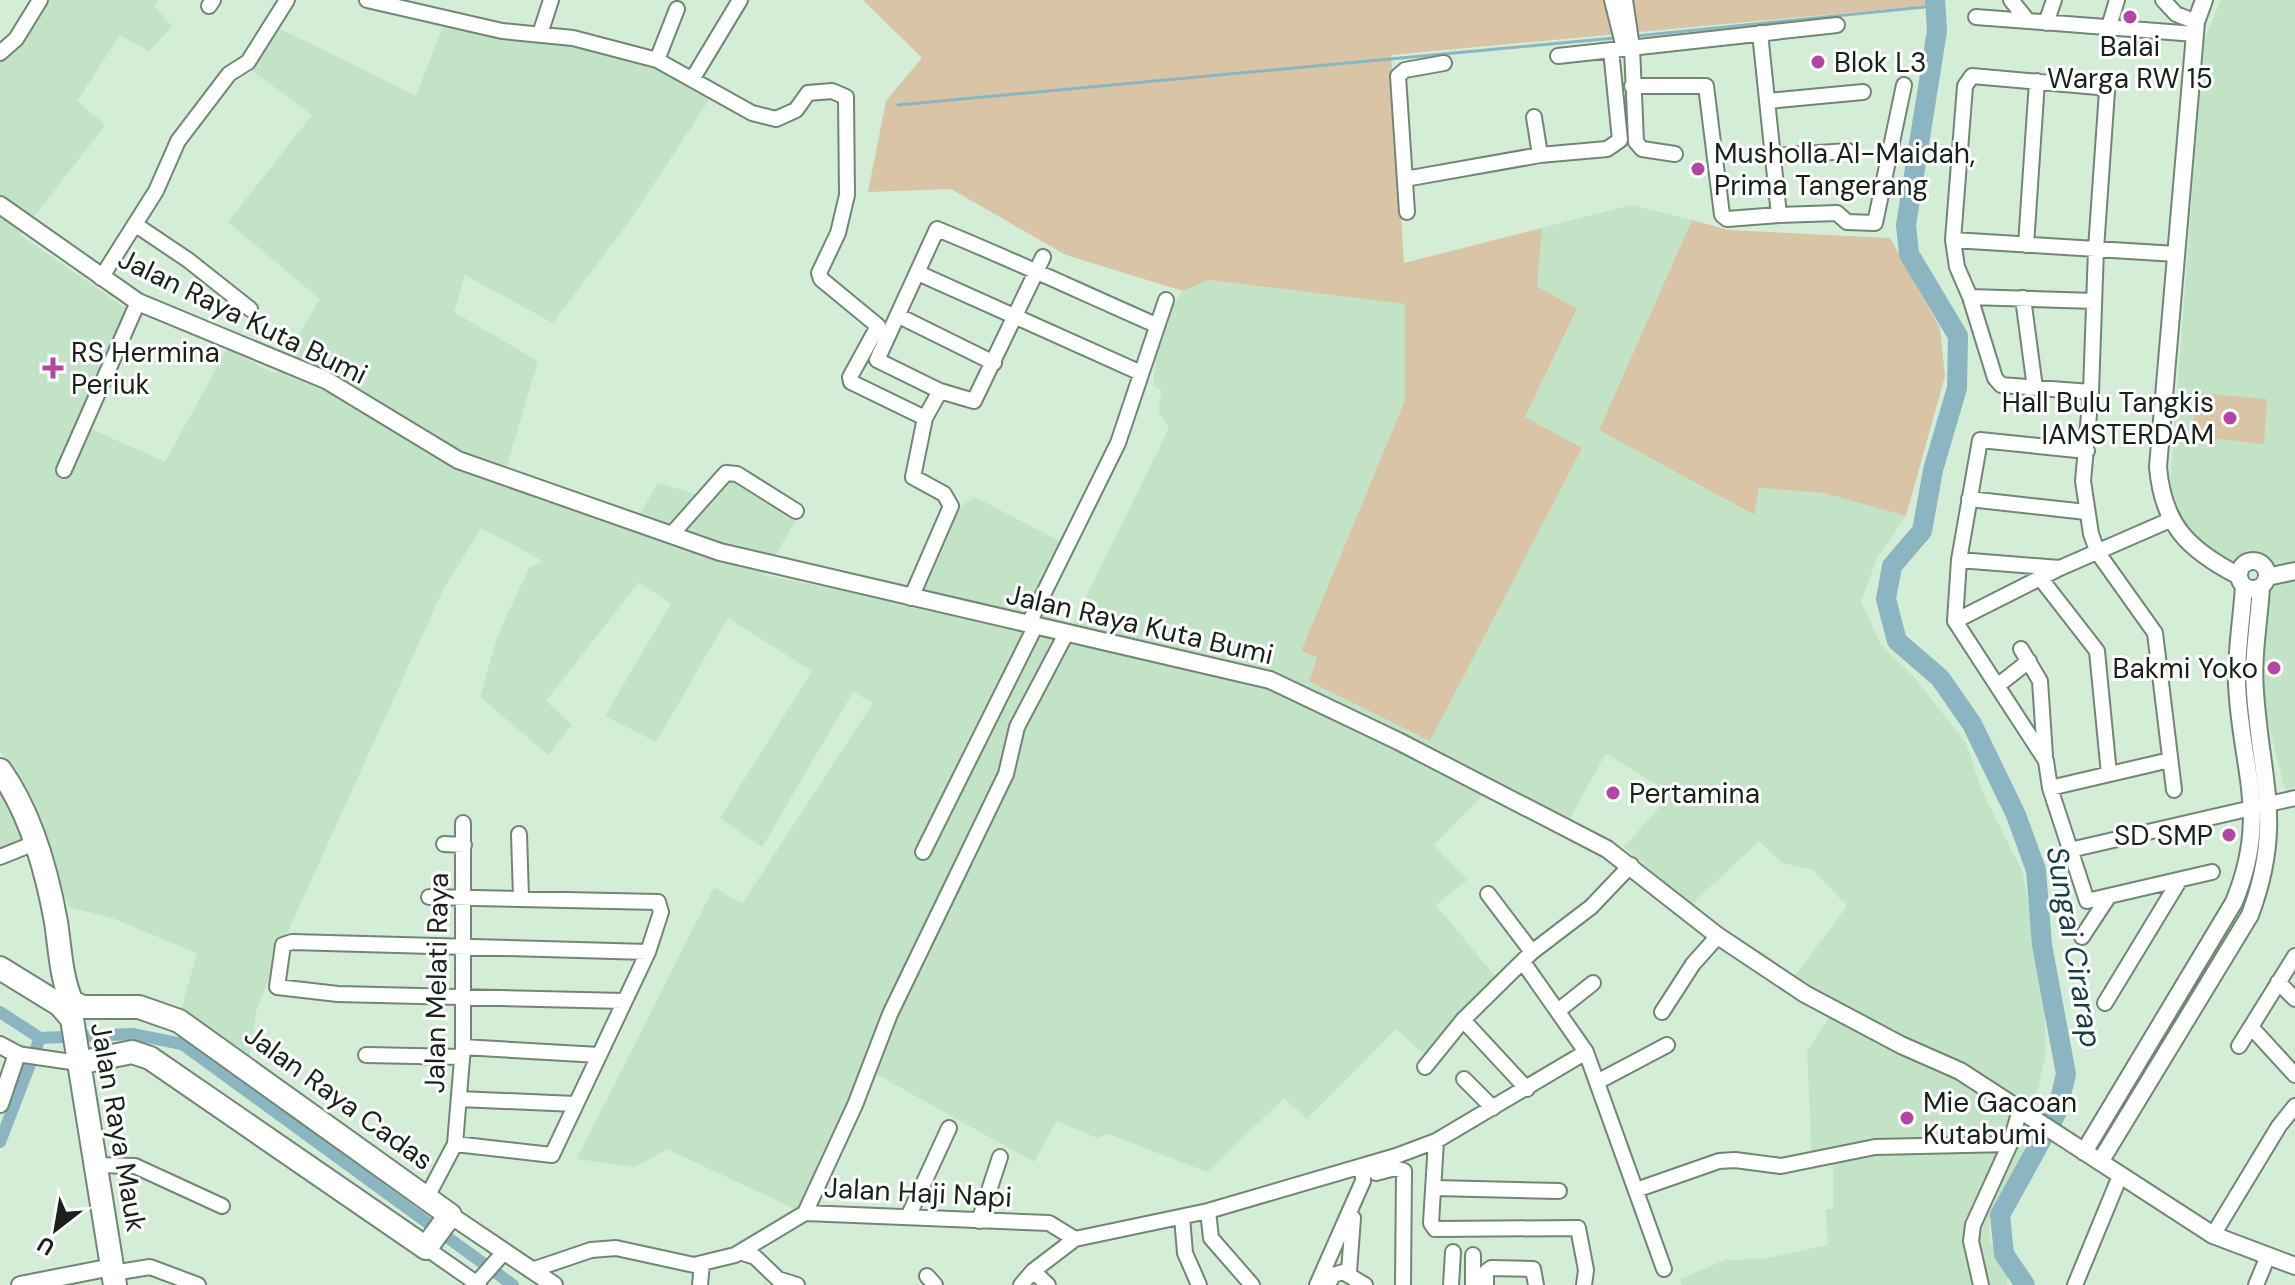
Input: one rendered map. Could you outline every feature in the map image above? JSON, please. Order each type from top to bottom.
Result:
[{"type":"main road","points":[[0,770],[10,784],[35,843],[52,900],[72,1010]]},
{"type":"main road","name":"Jalan Raya Mauk","points":[[0,968],[72,1010],[75,1060],[114,1275]]},
{"type":"main road","name":"Jalan Raya Cadas","points":[[72,1010],[83,1007],[139,1007],[179,1021],[427,1197],[447,1218]]},
{"type":"main road","points":[[75,1060],[132,1052],[150,1058],[428,1245],[447,1218]]},
{"type":"street","points":[[0,53],[16,39],[40,0]]},
{"type":"street","points":[[101,278],[156,191],[178,141],[229,74],[248,62],[287,0]]},
{"type":"street","points":[[367,0],[502,31],[573,38],[657,60],[752,113],[776,119],[796,110],[808,93],[832,91],[846,97],[847,195],[838,233],[819,273],[821,279],[878,326],[850,377],[851,382],[925,418]]},
{"type":"street","points":[[540,34],[551,0]]},
{"type":"street","points":[[693,78],[740,0]]},
{"type":"street","points":[[1612,0],[1632,86],[1636,142],[1642,149],[1675,154]]},
{"type":"street","points":[[1405,179],[1540,155],[1607,149],[1620,140],[1625,0]]},
{"type":"street","points":[[2011,0],[2028,21]]},
{"type":"street","points":[[2046,23],[2054,0]]},
{"type":"street","points":[[2108,30],[2117,0]]},
{"type":"street","points":[[2163,0],[2195,28]]},
{"type":"street","points":[[2204,0],[2195,28],[2158,467],[2170,520],[2210,561],[2253,582],[2295,571]]},
{"type":"street","points":[[657,60],[677,9]]},
{"type":"street","points":[[1976,17],[2108,30],[2195,28]]},
{"type":"street","points":[[1558,56],[1837,25]]},
{"type":"street","points":[[1760,33],[1779,215]]},
{"type":"street","points":[[1407,212],[1398,76],[1405,70],[1444,63]]},
{"type":"street","points":[[2091,392],[2001,385],[1995,378],[1970,297],[1957,267],[1953,240],[1965,86],[1968,79],[1977,75],[2105,88],[2091,392],[2083,481],[2086,512],[2098,553],[2155,633],[2174,790]]},
{"type":"street","points":[[2026,245],[2037,81]]},
{"type":"street","points":[[1632,86],[1706,86],[1722,215],[1727,219],[1837,213],[1847,222],[1875,223],[1904,85]]},
{"type":"street","points":[[1768,101],[1863,92]]},
{"type":"street","points":[[1534,117],[1540,155]]},
{"type":"street","points":[[1774,156],[1848,151]]},
{"type":"street","name":"Jalan Raya Kuta Bumi","points":[[0,205],[138,302],[326,380],[458,460],[720,552],[1270,680],[1411,747],[1631,865],[1718,936],[1805,994],[1901,1045],[1960,1071],[2213,1235],[2295,1266]]},
{"type":"street","points":[[136,225],[188,260],[250,309]]},
{"type":"street","points":[[1043,257],[1036,272],[1015,317],[994,363],[972,402],[940,391],[877,360],[937,229],[1036,272],[1156,325]]},
{"type":"street","points":[[1953,240],[2176,254]]},
{"type":"street","points":[[918,273],[1141,373]]},
{"type":"street","points":[[1970,297],[2094,301]]},
{"type":"street","points":[[2023,298],[2035,388]]},
{"type":"street","points":[[923,852],[1118,443],[1166,300]]},
{"type":"street","points":[[64,470],[138,302]]},
{"type":"street","points":[[899,316],[994,363]]},
{"type":"street","points":[[911,598],[951,506],[944,494],[913,477],[925,418],[940,391]]},
{"type":"street","points":[[2046,761],[1955,621],[1959,560],[1980,440],[2087,451]]},
{"type":"street","points":[[671,535],[726,473],[737,474],[796,511]]},
{"type":"street","points":[[1969,499],[2086,512]]},
{"type":"street","points":[[1955,621],[2060,568],[2170,520]]},
{"type":"street","points":[[1959,560],[2060,568]]},
{"type":"street","points":[[2041,579],[2097,651],[2109,774]]},
{"type":"street","points":[[2100,1162],[2250,915],[2263,883],[2269,847],[2262,806],[2255,692],[2253,582]]},
{"type":"street","points":[[805,1213],[855,1105],[890,1014],[1006,774],[1017,727],[1067,632]]},
{"type":"street","points":[[1997,686],[2025,655],[2040,681],[2050,788],[2085,899],[2091,902],[2107,899],[2212,872]]},
{"type":"street","points":[[2050,788],[2170,760]]},
{"type":"street","points":[[2070,850],[2295,798]]},
{"type":"street","points":[[2084,1152],[2234,902],[2246,872],[2262,806]]},
{"type":"street","name":"Jalan Melati Raya","points":[[455,1144],[462,1052],[466,897],[463,823]]},
{"type":"street","points":[[519,834],[521,897]]},
{"type":"street","points":[[0,857],[35,843]]},
{"type":"street","points":[[444,844],[464,845]]},
{"type":"street","points":[[1425,1067],[1463,1020],[1527,957],[1591,907],[1631,865]]},
{"type":"street","points":[[2105,1003],[2179,881]]},
{"type":"street","points":[[1488,894],[1586,1052],[1664,1269]]},
{"type":"street","points":[[427,1197],[455,1144],[550,1156],[648,952],[661,912],[660,902],[429,897]]},
{"type":"street","points":[[2082,937],[2107,899]]},
{"type":"street","points":[[1662,1012],[1693,964],[1718,936]]},
{"type":"street","points":[[624,1001],[463,999],[279,989],[283,945],[292,942],[648,952]]},
{"type":"street","points":[[2239,1046],[2295,956]]},
{"type":"street","points":[[2278,982],[2295,999]]},
{"type":"street","points":[[1559,1010],[1593,983]]},
{"type":"street","points":[[1463,1020],[1527,1089]]},
{"type":"street","points":[[2251,1027],[2295,1075]]},
{"type":"street","points":[[0,1045],[22,1055],[75,1060]]},
{"type":"street","points":[[1597,1082],[1667,1045]]},
{"type":"street","points":[[366,1055],[462,1052],[599,1055]]},
{"type":"street","points":[[1021,1285],[1033,1271],[1075,1239],[1208,1211],[1370,1170],[1436,1141],[1586,1052]]},
{"type":"street","points":[[0,1104],[22,1055]]},
{"type":"street","points":[[1464,1079],[1493,1108]]},
{"type":"street","points":[[459,1099],[575,1104]]},
{"type":"street","points":[[2213,1235],[2279,1126],[2295,1106]]},
{"type":"street","points":[[2112,1107],[2128,1118]]},
{"type":"street","points":[[1981,1285],[1971,1241],[1973,1225],[2024,1112]]},
{"type":"street","points":[[908,1217],[949,1128]]},
{"type":"street","points":[[1436,1141],[1431,1223],[1435,1229],[1578,1228],[1586,1270],[1584,1285]]},
{"type":"street","points":[[1636,1190],[1719,1161],[1781,1166],[1875,1147],[2010,1144]]},
{"type":"street","points":[[979,1221],[1000,1157]]},
{"type":"street","points":[[96,1165],[135,1166],[222,1206]]},
{"type":"street","points":[[1370,1170],[1395,1168],[1404,1171],[1403,1285]]},
{"type":"street","points":[[1317,1285],[1370,1170]]},
{"type":"street","points":[[2075,1285],[2120,1176]]},
{"type":"street","points":[[1435,1188],[1559,1191]]},
{"type":"street","points":[[1208,1211],[1211,1238],[1252,1285]]},
{"type":"street","name":"Jalan Haji Napi","points":[[532,1270],[591,1250],[616,1248],[694,1265],[740,1252],[805,1213],[1049,1223],[1075,1239]]},
{"type":"street","points":[[1182,1217],[1185,1253],[1199,1285]]},
{"type":"street","name":"Jalan Raya Cadas","points":[[447,1218],[500,1256],[532,1270],[554,1285]]},
{"type":"street","points":[[1349,1272],[1353,1218]]},
{"type":"street","points":[[428,1245],[478,1283],[500,1256]]},
{"type":"street","points":[[740,1252],[755,1257],[778,1279],[797,1285]]},
{"type":"street","points":[[1451,1285],[1453,1252]]},
{"type":"street","points":[[1473,1255],[1473,1285]]},
{"type":"street","points":[[2256,1285],[2268,1256]]},
{"type":"street","points":[[700,1285],[702,1263]]},
{"type":"street","points":[[20,1285],[114,1275],[150,1267],[198,1285]]},
{"type":"street","points":[[1486,1285],[1486,1272],[1491,1268],[1533,1269],[1536,1285]]},
{"type":"street","points":[[1033,1271],[1048,1285]]},
{"type":"street","points":[[1328,1285],[1336,1273],[1349,1272],[1365,1285]]},
{"type":"shaded area","points":[[47,0],[159,0],[154,6],[172,26],[149,51],[120,35],[77,101],[105,125],[20,235],[133,313],[78,423],[165,462],[227,349],[276,374],[320,299],[228,222],[312,115],[247,67],[274,26],[416,96],[445,21],[518,40],[570,40],[667,70],[709,100],[628,223],[553,323],[465,275],[454,312],[538,361],[502,482],[630,531],[658,483],[706,497],[727,462],[801,511],[764,575],[913,605],[958,508],[975,497],[1067,545],[1035,612],[1073,624],[1169,428],[1158,412],[1162,391],[1153,385],[1160,325],[1183,291],[1207,280],[1405,304],[1405,400],[1301,651],[1317,657],[1309,681],[1582,449],[1525,417],[1577,310],[1537,286],[1542,228],[1631,205],[1692,220],[1599,430],[1753,515],[1758,488],[1824,493],[1906,516],[1877,558],[1861,602],[1881,645],[1915,678],[1966,743],[1981,789],[2023,873],[2045,1010],[2045,1058],[2023,1153],[1990,1213],[1989,1239],[2008,1274],[2007,1285],[1682,1285],[1680,1279],[1725,1260],[1763,1259],[1828,1245],[1826,1209],[1833,1209],[1833,1158],[1812,1160],[1807,1051],[1838,1005],[1793,978],[1847,906],[1813,870],[1782,863],[1759,841],[1691,905],[1624,847],[1671,794],[1606,753],[1569,820],[1495,782],[1434,845],[1467,880],[1436,905],[1499,981],[1424,1054],[1396,1029],[1307,1119],[1284,1098],[1207,1172],[1109,1134],[1097,1138],[1057,1121],[1034,1162],[867,1069],[799,1211],[667,1149],[635,1167],[577,1159],[714,887],[742,904],[873,703],[853,692],[762,847],[720,818],[812,671],[728,618],[656,742],[605,716],[671,604],[639,582],[546,701],[572,725],[548,755],[480,697],[497,637],[529,568],[543,561],[481,528],[442,592],[284,940],[256,1012],[247,1075],[177,1025],[197,953],[112,918],[69,907],[29,792],[0,751],[0,57]]},
{"type":"shaded area","points":[[863,0],[1931,0],[1933,5],[1391,55],[1404,263],[1542,228],[1537,286],[1577,309],[1525,417],[1582,448],[1430,741],[1309,681],[1317,657],[1301,651],[1405,400],[1405,304],[1208,280],[1183,291],[1066,255],[951,189],[868,192],[886,101],[922,58]]},
{"type":"shaded area","points":[[2221,0],[2295,0],[2295,787],[2285,790],[2256,675],[2265,597],[2291,566],[2221,567],[2184,537],[2169,496],[2204,40]]},
{"type":"shaded area","points":[[1692,220],[1728,230],[1890,238],[1940,328],[1945,376],[1906,516],[1824,493],[1759,488],[1754,515],[1599,430]]},
{"type":"shaded area","name":"Hall Bulu Tangkis IAMSTERDAM","points":[[2196,393],[2267,399],[2264,444],[2193,436]]},
{"type":"shaded area","points":[[0,792],[8,802],[26,844],[0,855]]},
{"type":"waterway","name":"Sungai Cirarap","points":[[1935,0],[1937,31],[1906,225],[1909,254],[1958,336],[1957,388],[1933,470],[1922,531],[1892,566],[1886,599],[1897,641],[1940,678],[1972,724],[2016,815],[2036,870],[2042,945],[2066,1074],[2057,1112],[2000,1215],[2004,1254],[2025,1285]]},
{"type":"waterway","points":[[1636,36],[1935,6]]},
{"type":"waterway","points":[[898,105],[1614,38]]},
{"type":"waterway","points":[[0,1012],[40,1038]]},
{"type":"waterway","points":[[40,1038],[132,1034],[182,1044],[513,1285]]},
{"type":"waterway","points":[[0,1142],[40,1038]]},
{"type":"place","name":"Balai Warga RW 15","points":[[2130,17]]},
{"type":"place","name":"Blok L3","points":[[1818,62]]},
{"type":"place","name":"Musholla Al-Maidah, Prima Tangerang","points":[[1698,169]]},
{"type":"place","name":"RS Hermina Periuk","points":[[53,368]]},
{"type":"place","name":"Hall Bulu Tangkis IAMSTERDAM","points":[[2230,418]]},
{"type":"place","name":"Bakmi Yoko","points":[[2274,668]]},
{"type":"place","name":"Pertamina","points":[[1613,793]]},
{"type":"place","name":"SD SMP","points":[[2229,835]]},
{"type":"place","name":"Mie Gacoan Kutabumi","points":[[1907,1118]]}]
